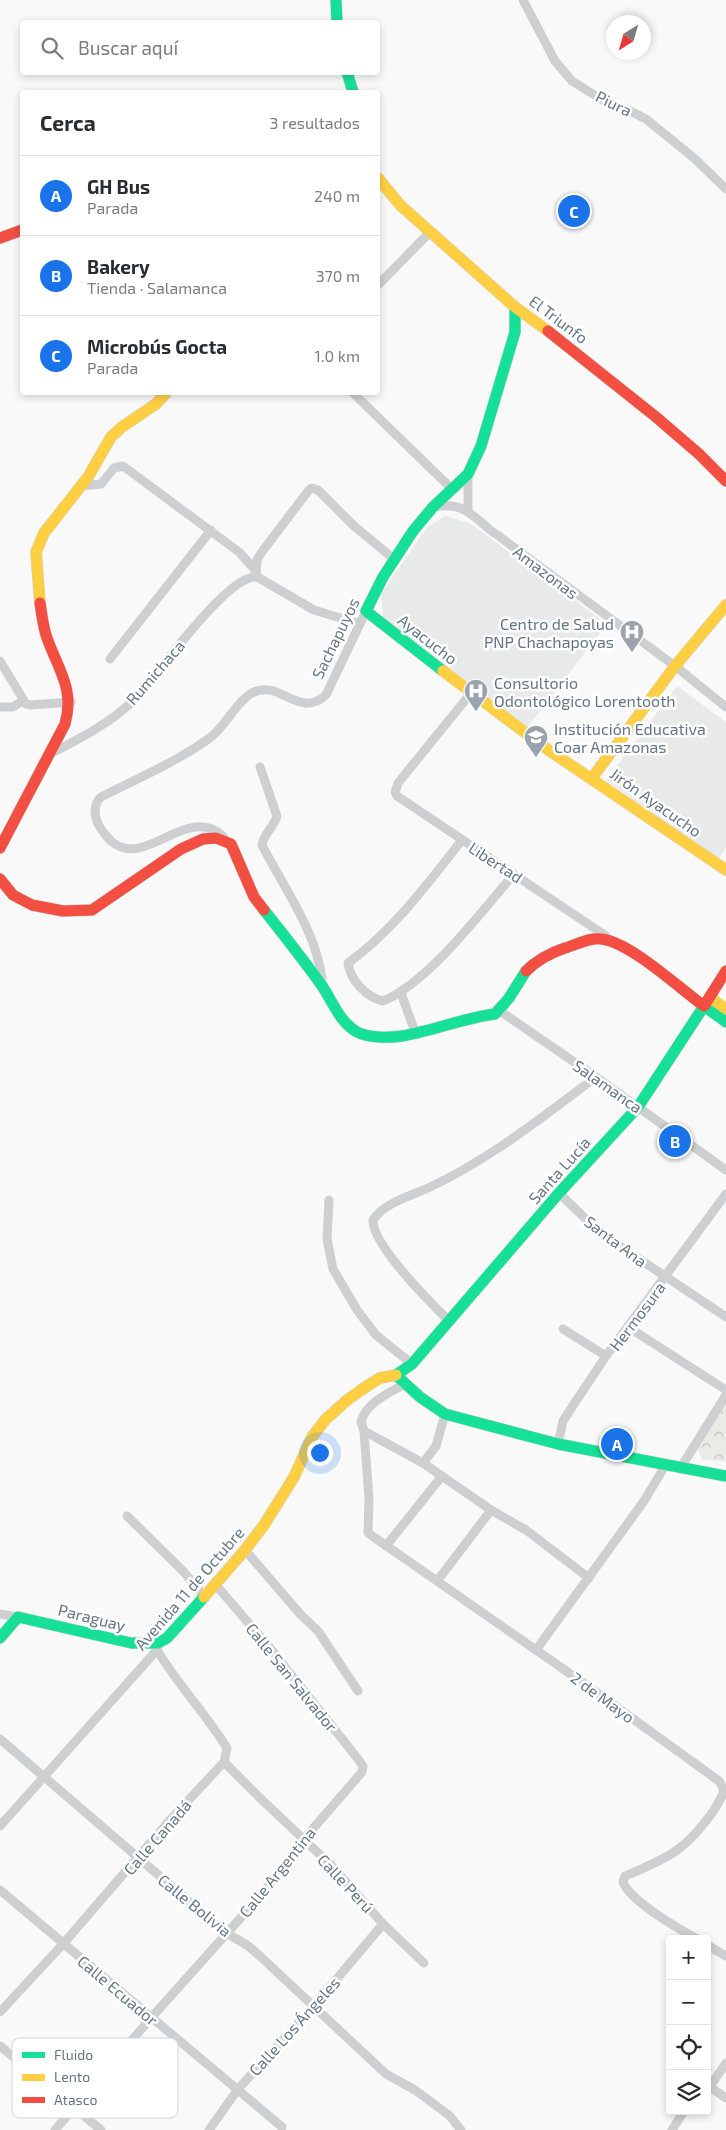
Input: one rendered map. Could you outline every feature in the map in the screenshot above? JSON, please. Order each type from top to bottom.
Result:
[{"type":"main road","points":[[336,0],[336,18]]},
{"type":"main road","points":[[348,75],[352,90]]},
{"type":"main road","name":"El Triunfo","points":[[380,180],[400,204],[515,307],[564,342],[656,417],[699,454],[726,481]]},
{"type":"main road","points":[[0,238],[20,231]]},
{"type":"main road","name":"Sachapuyos","points":[[366,611],[394,559],[433,507],[468,474],[481,446],[515,332],[515,307]]},
{"type":"main road","points":[[0,848],[69,714],[71,702],[65,678],[45,632],[36,568],[36,551],[43,537],[82,486],[113,434],[126,422],[156,404],[164,395]]},
{"type":"main road","points":[[592,778],[674,666],[726,605]]},
{"type":"main road","name":"Ayacucho","points":[[366,611],[547,750],[592,778]]},
{"type":"main road","name":"Jirón Ayacucho","points":[[592,778],[726,870]]},
{"type":"main road","points":[[0,879],[15,897],[58,910],[79,912],[92,910],[181,849],[203,840],[216,838],[231,844],[254,897],[322,985],[337,1011],[348,1025],[357,1032],[369,1036],[401,1036],[492,1010],[509,998],[527,970],[537,961],[554,952],[593,939],[603,939],[616,943],[707,1002],[726,1009]]},
{"type":"main road","points":[[492,1010],[527,958],[571,936],[598,930],[619,935],[632,942],[707,1002],[726,1022]]},
{"type":"main road","name":"Santa Lucía","points":[[396,1375],[412,1364],[559,1193],[638,1108],[726,971]]},
{"type":"main road","points":[[396,1375],[420,1398],[445,1414],[558,1444],[665,1466],[726,1476]]},
{"type":"main road","name":"Avenida 11 de Octubre","points":[[158,1647],[205,1597],[245,1550],[280,1501],[294,1478],[312,1437],[325,1420],[346,1401],[367,1386],[387,1376],[396,1375]]},
{"type":"main road","points":[[0,1638],[18,1617]]},
{"type":"main road","name":"Paraguay","points":[[18,1617],[131,1643],[158,1647]]},
{"type":"street","name":"Piura","points":[[523,0],[555,62],[572,81],[609,104],[628,110],[646,120],[694,158],[726,189]]},
{"type":"street","points":[[380,283],[430,232]]},
{"type":"street","points":[[355,395],[453,490]]},
{"type":"street","points":[[82,486],[101,484],[114,468],[123,466],[239,552],[254,575],[314,610],[360,624]]},
{"type":"street","points":[[468,474],[468,511]]},
{"type":"street","points":[[254,575],[257,560],[261,553],[308,490],[312,488],[318,490],[354,526],[394,559]]},
{"type":"street","name":"Amazonas","points":[[433,507],[447,504],[468,511],[569,590],[674,666],[726,707]]},
{"type":"street","points":[[110,659],[210,530]]},
{"type":"street","name":"Rumichaca","points":[[48,755],[79,739],[116,715],[134,699],[213,605],[230,590],[254,575]]},
{"type":"street","name":"Sachapuyos","points":[[231,844],[214,829],[204,826],[190,827],[140,848],[127,849],[115,844],[105,836],[96,820],[95,806],[101,797],[174,760],[207,739],[225,724],[243,700],[252,693],[264,689],[274,691],[304,704],[319,702],[326,695],[366,611]]},
{"type":"street","points":[[0,661],[22,701],[31,705],[71,702]]},
{"type":"street","name":"Libertad","points":[[471,693],[398,783],[395,792],[397,796],[616,943]]},
{"type":"street","points":[[0,707],[13,707],[22,701]]},
{"type":"street","points":[[260,767],[277,816],[276,821],[264,835],[262,845],[312,942],[320,965],[322,985]]},
{"type":"street","points":[[462,840],[412,904],[374,943],[348,963],[356,983],[371,997],[383,1001],[401,993],[453,944],[514,874]]},
{"type":"street","points":[[401,993],[415,1032]]},
{"type":"street","name":"Salamanca","points":[[492,1010],[596,1077],[726,1170]]},
{"type":"street","points":[[450,1322],[397,1264],[373,1226],[373,1220],[377,1213],[456,1175],[472,1163],[516,1138],[596,1077]]},
{"type":"street","name":"Santa Ana","points":[[559,1193],[592,1226],[726,1317]]},
{"type":"street","name":"Hermosura","points":[[558,1444],[563,1421],[606,1356],[726,1194]]},
{"type":"street","points":[[329,1200],[327,1239],[334,1269],[340,1282],[357,1310],[376,1335],[412,1364]]},
{"type":"street","points":[[628,1327],[726,1390]]},
{"type":"street","points":[[562,1329],[606,1356]]},
{"type":"street","points":[[405,1384],[378,1399],[369,1408],[362,1422],[364,1431],[423,1463],[491,1510],[526,1530],[589,1578]]},
{"type":"street","points":[[680,1468],[726,1394]]},
{"type":"street","points":[[423,1463],[436,1446],[445,1414]]},
{"type":"street","name":"2 de Mayo","points":[[364,1431],[369,1499],[368,1533],[438,1580],[722,1785],[724,1790],[718,1804],[707,1819],[678,1850],[625,1876],[623,1881],[624,1886],[635,1897],[664,1920],[689,1935]]},
{"type":"street","points":[[536,1650],[644,1501],[665,1466]]},
{"type":"street","points":[[386,1546],[442,1476]]},
{"type":"street","points":[[438,1580],[491,1510]]},
{"type":"street","points":[[127,1516],[183,1571],[205,1597]]},
{"type":"street","points":[[245,1550],[301,1615],[318,1631],[358,1691]]},
{"type":"street","name":"Calle San Salvador","points":[[215,1584],[270,1648],[358,1759],[362,1766],[362,1772]]},
{"type":"street","points":[[0,1614],[18,1617]]},
{"type":"street","points":[[158,1647],[170,1672],[227,1748],[224,1762]]},
{"type":"street","name":"Avenida 11 de Octubre","points":[[0,1826],[158,1647]]},
{"type":"street","name":"Calle Bolivia","points":[[0,1739],[226,1934],[247,1945],[386,2074],[429,2100],[450,2116],[461,2130]]},
{"type":"street","name":"Calle Perú","points":[[224,1762],[332,1866],[383,1924],[424,1963]]},
{"type":"street","name":"Calle Canadá","points":[[0,2012],[63,1944],[224,1762]]},
{"type":"street","name":"Calle Argentina","points":[[134,2038],[263,1893],[304,1839],[362,1772]]},
{"type":"street","name":"Calle Ecuador","points":[[0,1890],[176,2038]]},
{"type":"street","name":"Calle Los Ángeles","points":[[209,2130],[238,2089],[314,2006],[383,1924]]},
{"type":"street","points":[[711,1947],[726,1956]]},
{"type":"street","name":"Calle Ecuador","points":[[178,2040],[282,2127]]},
{"type":"street","points":[[0,2046],[12,2056]]},
{"type":"street","points":[[711,2084],[726,2063]]},
{"type":"street","points":[[711,2088],[726,2098]]},
{"type":"street","points":[[672,2130],[681,2115]]},
{"type":"street","name":"Calle Argentina","points":[[55,2130],[65,2118]]},
{"type":"street","points":[[86,2118],[101,2130]]},
{"type":"shaded area","points":[[445,516],[470,523],[607,624],[527,728],[383,617],[381,594],[427,527]]},
{"type":"shaded area","points":[[677,686],[726,722],[726,848],[717,860],[606,780]]},
{"type":"green space","points":[[726,1401],[726,1461],[702,1460],[694,1442]]},
{"type":"traffic: fast","points":[[336,0],[337,20]]},
{"type":"traffic: fast","points":[[348,75],[352,90]]},
{"type":"traffic: fast","points":[[443,671],[366,611],[383,577],[413,531],[433,507],[468,474],[481,446],[515,332],[515,307]]},
{"type":"traffic: fast","points":[[264,910],[320,983],[345,1022],[357,1032],[367,1035],[402,1036],[471,1018],[495,1014],[509,998],[526,971]]},
{"type":"traffic: fast","points":[[396,1375],[412,1364],[559,1193],[638,1107],[704,1006],[726,1022]]},
{"type":"traffic: fast","points":[[396,1375],[420,1397],[445,1414],[558,1444],[726,1476]]},
{"type":"traffic: fast","points":[[0,1638],[18,1617],[131,1643],[158,1643],[167,1638],[204,1597]]},
{"type":"traffic: slow","points":[[380,180],[400,205],[515,307],[548,331]]},
{"type":"traffic: slow","points":[[40,603],[36,552],[44,533],[88,477],[111,437],[122,427],[156,404],[164,395]]},
{"type":"traffic: slow","points":[[592,778],[675,666],[726,605]]},
{"type":"traffic: slow","points":[[443,671],[547,749],[726,870]]},
{"type":"traffic: slow","points":[[709,997],[726,1009]]},
{"type":"traffic: slow","points":[[204,1597],[264,1525],[294,1477],[312,1437],[325,1420],[346,1401],[367,1386],[380,1378],[396,1375]]},
{"type":"traffic: jam","points":[[0,238],[20,231]]},
{"type":"traffic: jam","points":[[548,331],[656,417],[699,454],[726,481]]},
{"type":"traffic: jam","points":[[0,848],[65,724],[68,712],[67,690],[46,634],[40,603]]},
{"type":"traffic: jam","points":[[0,879],[13,895],[32,905],[63,911],[92,910],[181,849],[203,839],[216,838],[231,844],[254,897],[264,910]]},
{"type":"traffic: jam","points":[[526,971],[539,960],[554,952],[588,940],[602,939],[614,942],[640,957],[704,1006],[726,971]]},
{"type":"place","name":"Microbús Gocta","points":[[574,211]]},
{"type":"place","name":"Centro de Salud PNP Chachapoyas","points":[[632,653]]},
{"type":"place","name":"Consultorio Odontológico Lorentooth","points":[[476,712]]},
{"type":"place","name":"Institución Educativa Coar Amazonas","points":[[536,758]]},
{"type":"place","name":"Bakery","points":[[675,1141]]},
{"type":"place","name":"GH Bus","points":[[617,1444]]}]
